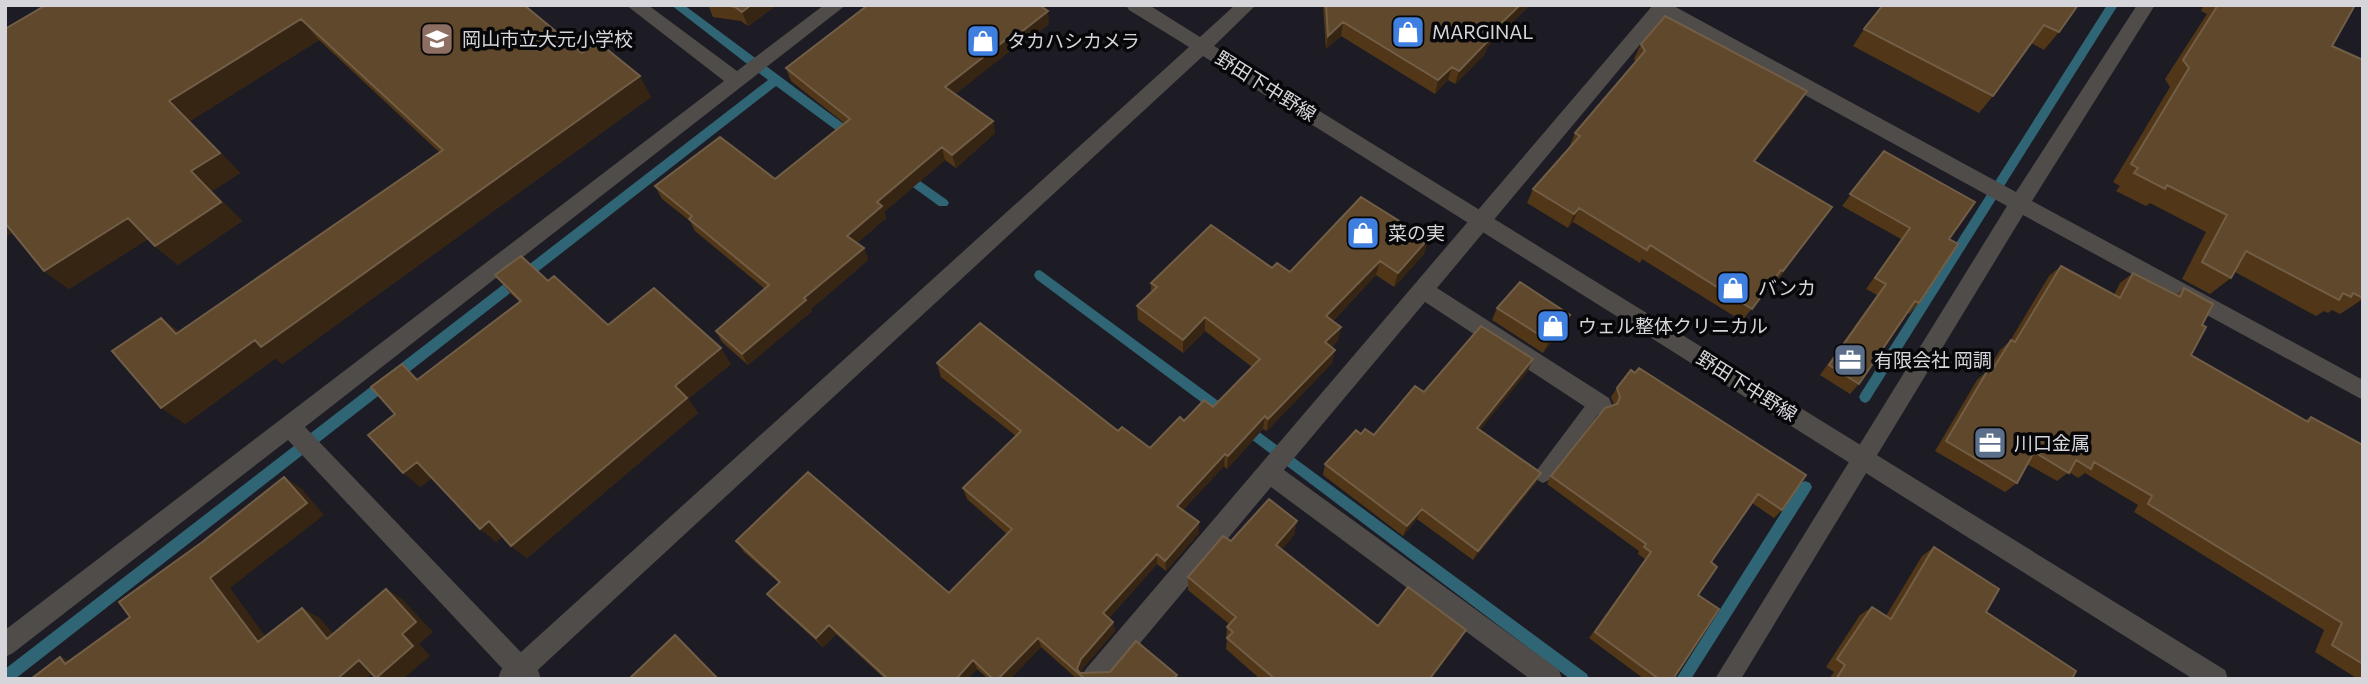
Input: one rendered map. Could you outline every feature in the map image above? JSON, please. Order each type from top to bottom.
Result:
[{"type":"street","points":[[635,5],[750,71]]},
{"type":"street","points":[[5,645],[301,439],[750,71],[837,5]]},
{"type":"street","name":"野田下中野線","points":[[1135,5],[2216,679]]},
{"type":"street","points":[[301,439],[520,676],[1247,5]]},
{"type":"street","points":[[1727,679],[1863,457],[2003,194],[2146,5]]},
{"type":"street","points":[[1094,679],[1277,459],[1662,7],[2363,391]]},
{"type":"street","points":[[1422,289],[1599,404]]},
{"type":"street","points":[[1277,459],[1550,679]]},
{"type":"lane","points":[[1543,475],[1599,404]]},
{"type":"building","points":[[46,5],[524,5],[582,53],[598,42],[640,76],[261,347],[255,340],[161,408],[112,351],[161,318],[176,334],[443,150],[301,19],[169,101],[220,153],[191,171],[221,202],[155,246],[128,218],[44,271],[5,223],[5,29]]},
{"type":"building","points":[[725,5],[751,5],[742,12]]},
{"type":"building","points":[[868,5],[1039,5],[1048,11],[1016,36],[1013,34],[945,87],[993,121],[952,155],[942,147],[877,202],[882,206],[847,236],[864,248],[742,354],[716,331],[769,285],[689,219],[692,216],[655,186],[720,137],[775,179],[850,119],[786,68]]},
{"type":"building","points":[[1326,5],[1520,5],[1486,38],[1489,40],[1459,71],[1452,67],[1438,80],[1343,22],[1328,36]]},
{"type":"building","points":[[1883,5],[2078,5],[2059,32],[2044,25],[1993,96],[1864,29]]},
{"type":"building","points":[[2218,5],[2355,5],[2332,46],[2363,60],[2363,298],[2353,293],[2351,297],[2343,293],[2339,300],[2246,251],[2231,278],[2202,262],[2227,215],[2167,185],[2165,189],[2134,173],[2138,168],[2131,164],[2189,68],[2183,60]]},
{"type":"building","points":[[1665,16],[1807,91],[1754,161],[1832,207],[1752,309],[1650,245],[1647,250],[1579,208],[1574,214],[1533,189],[1580,136],[1575,133],[1645,51],[1641,44]]},
{"type":"building","points":[[1884,151],[1975,202],[1949,239],[1958,244],[1919,303],[1915,301],[1859,384],[1829,365],[1886,284],[1875,278],[1910,228],[1850,194]]},
{"type":"building","points":[[1361,197],[1428,239],[1398,273],[1380,261],[1326,316],[1341,327],[1325,342],[1335,350],[1268,419],[1265,416],[1228,456],[1225,454],[1177,506],[1199,522],[1165,561],[1157,554],[1103,613],[1113,622],[1081,659],[1077,669],[1080,673],[1110,672],[1136,641],[1177,675],[1173,679],[1085,679],[1038,638],[998,679],[993,679],[973,660],[956,679],[888,679],[829,625],[816,638],[767,594],[780,582],[736,541],[808,472],[949,593],[1012,529],[963,488],[1021,431],[937,363],[980,323],[1118,431],[1122,427],[1150,448],[1180,417],[1184,421],[1204,400],[1213,407],[1260,359],[1205,317],[1183,340],[1137,306],[1157,287],[1151,283],[1211,225],[1272,268],[1277,263],[1290,272]]},
{"type":"building","points":[[521,256],[548,281],[554,276],[608,325],[654,288],[721,348],[675,386],[687,398],[511,546],[489,521],[480,529],[417,462],[403,473],[368,435],[395,414],[371,387],[402,364],[417,380],[521,301],[495,275]]},
{"type":"building","points":[[2061,266],[2120,298],[2133,273],[2180,297],[2184,288],[2213,304],[2202,325],[2206,327],[2191,355],[2308,422],[2311,417],[2363,445],[2363,664],[2332,645],[2342,623],[2148,504],[2152,496],[2094,462],[2091,469],[2076,460],[2069,473],[2034,452],[2017,483],[1946,441],[1988,370],[1991,372],[2011,340],[2015,342]]},
{"type":"building","points":[[1520,282],[1570,315],[1549,341],[1497,308]]},
{"type":"building","points":[[1481,326],[1533,359],[1477,428],[1541,473],[1478,551],[1422,509],[1407,526],[1325,464],[1356,430],[1361,434],[1365,429],[1374,435],[1415,386],[1424,392]]},
{"type":"building","points":[[1639,368],[1806,475],[1782,510],[1758,494],[1711,562],[1717,567],[1698,595],[1719,609],[1673,679],[1659,679],[1595,632],[1651,552],[1644,547],[1646,544],[1551,476],[1605,408],[1617,404],[1620,397],[1617,388],[1631,370],[1635,373]]},
{"type":"building","points":[[284,477],[307,503],[210,578],[258,642],[302,608],[327,639],[386,589],[416,622],[402,634],[413,646],[376,678],[359,660],[337,679],[31,679],[60,657],[65,664],[130,617],[119,602],[201,543]]},
{"type":"building","points":[[1269,499],[1297,521],[1276,545],[1378,626],[1408,587],[1466,630],[1431,677],[1434,679],[1275,679],[1227,638],[1233,632],[1227,627],[1236,617],[1188,577],[1223,536],[1231,541]]},
{"type":"building","points":[[1934,547],[1999,589],[1986,612],[2076,671],[2072,679],[1836,679],[1845,665],[1837,659],[1872,607],[1891,619]]},
{"type":"building","points":[[675,635],[718,679],[629,679]]},
{"type":"waterway","points":[[676,5],[776,80]]},
{"type":"waterway","points":[[1865,397],[2113,5]]},
{"type":"waterway","points":[[5,678],[776,80]]},
{"type":"waterway","points":[[776,80],[852,136]]},
{"type":"waterway","points":[[903,174],[943,203]]},
{"type":"waterway","points":[[1040,275],[1228,415]]},
{"type":"waterway","points":[[1243,426],[1582,679]]},
{"type":"waterway","points":[[1683,679],[1805,487]]},
{"type":"place","name":"MARGINAL","points":[[1408,32]]},
{"type":"place","name":"岡山市立大元小学校","points":[[437,39]]},
{"type":"place","name":"タカハシカメラ","points":[[983,41]]},
{"type":"place","name":"菜の実","points":[[1363,233]]},
{"type":"place","name":"バンカ","points":[[1733,288]]},
{"type":"place","name":"ウェル整体クリニカル","points":[[1553,326]]},
{"type":"place","name":"有限会社 岡調","points":[[1850,360]]},
{"type":"place","name":"川口金属","points":[[1990,443]]}]
